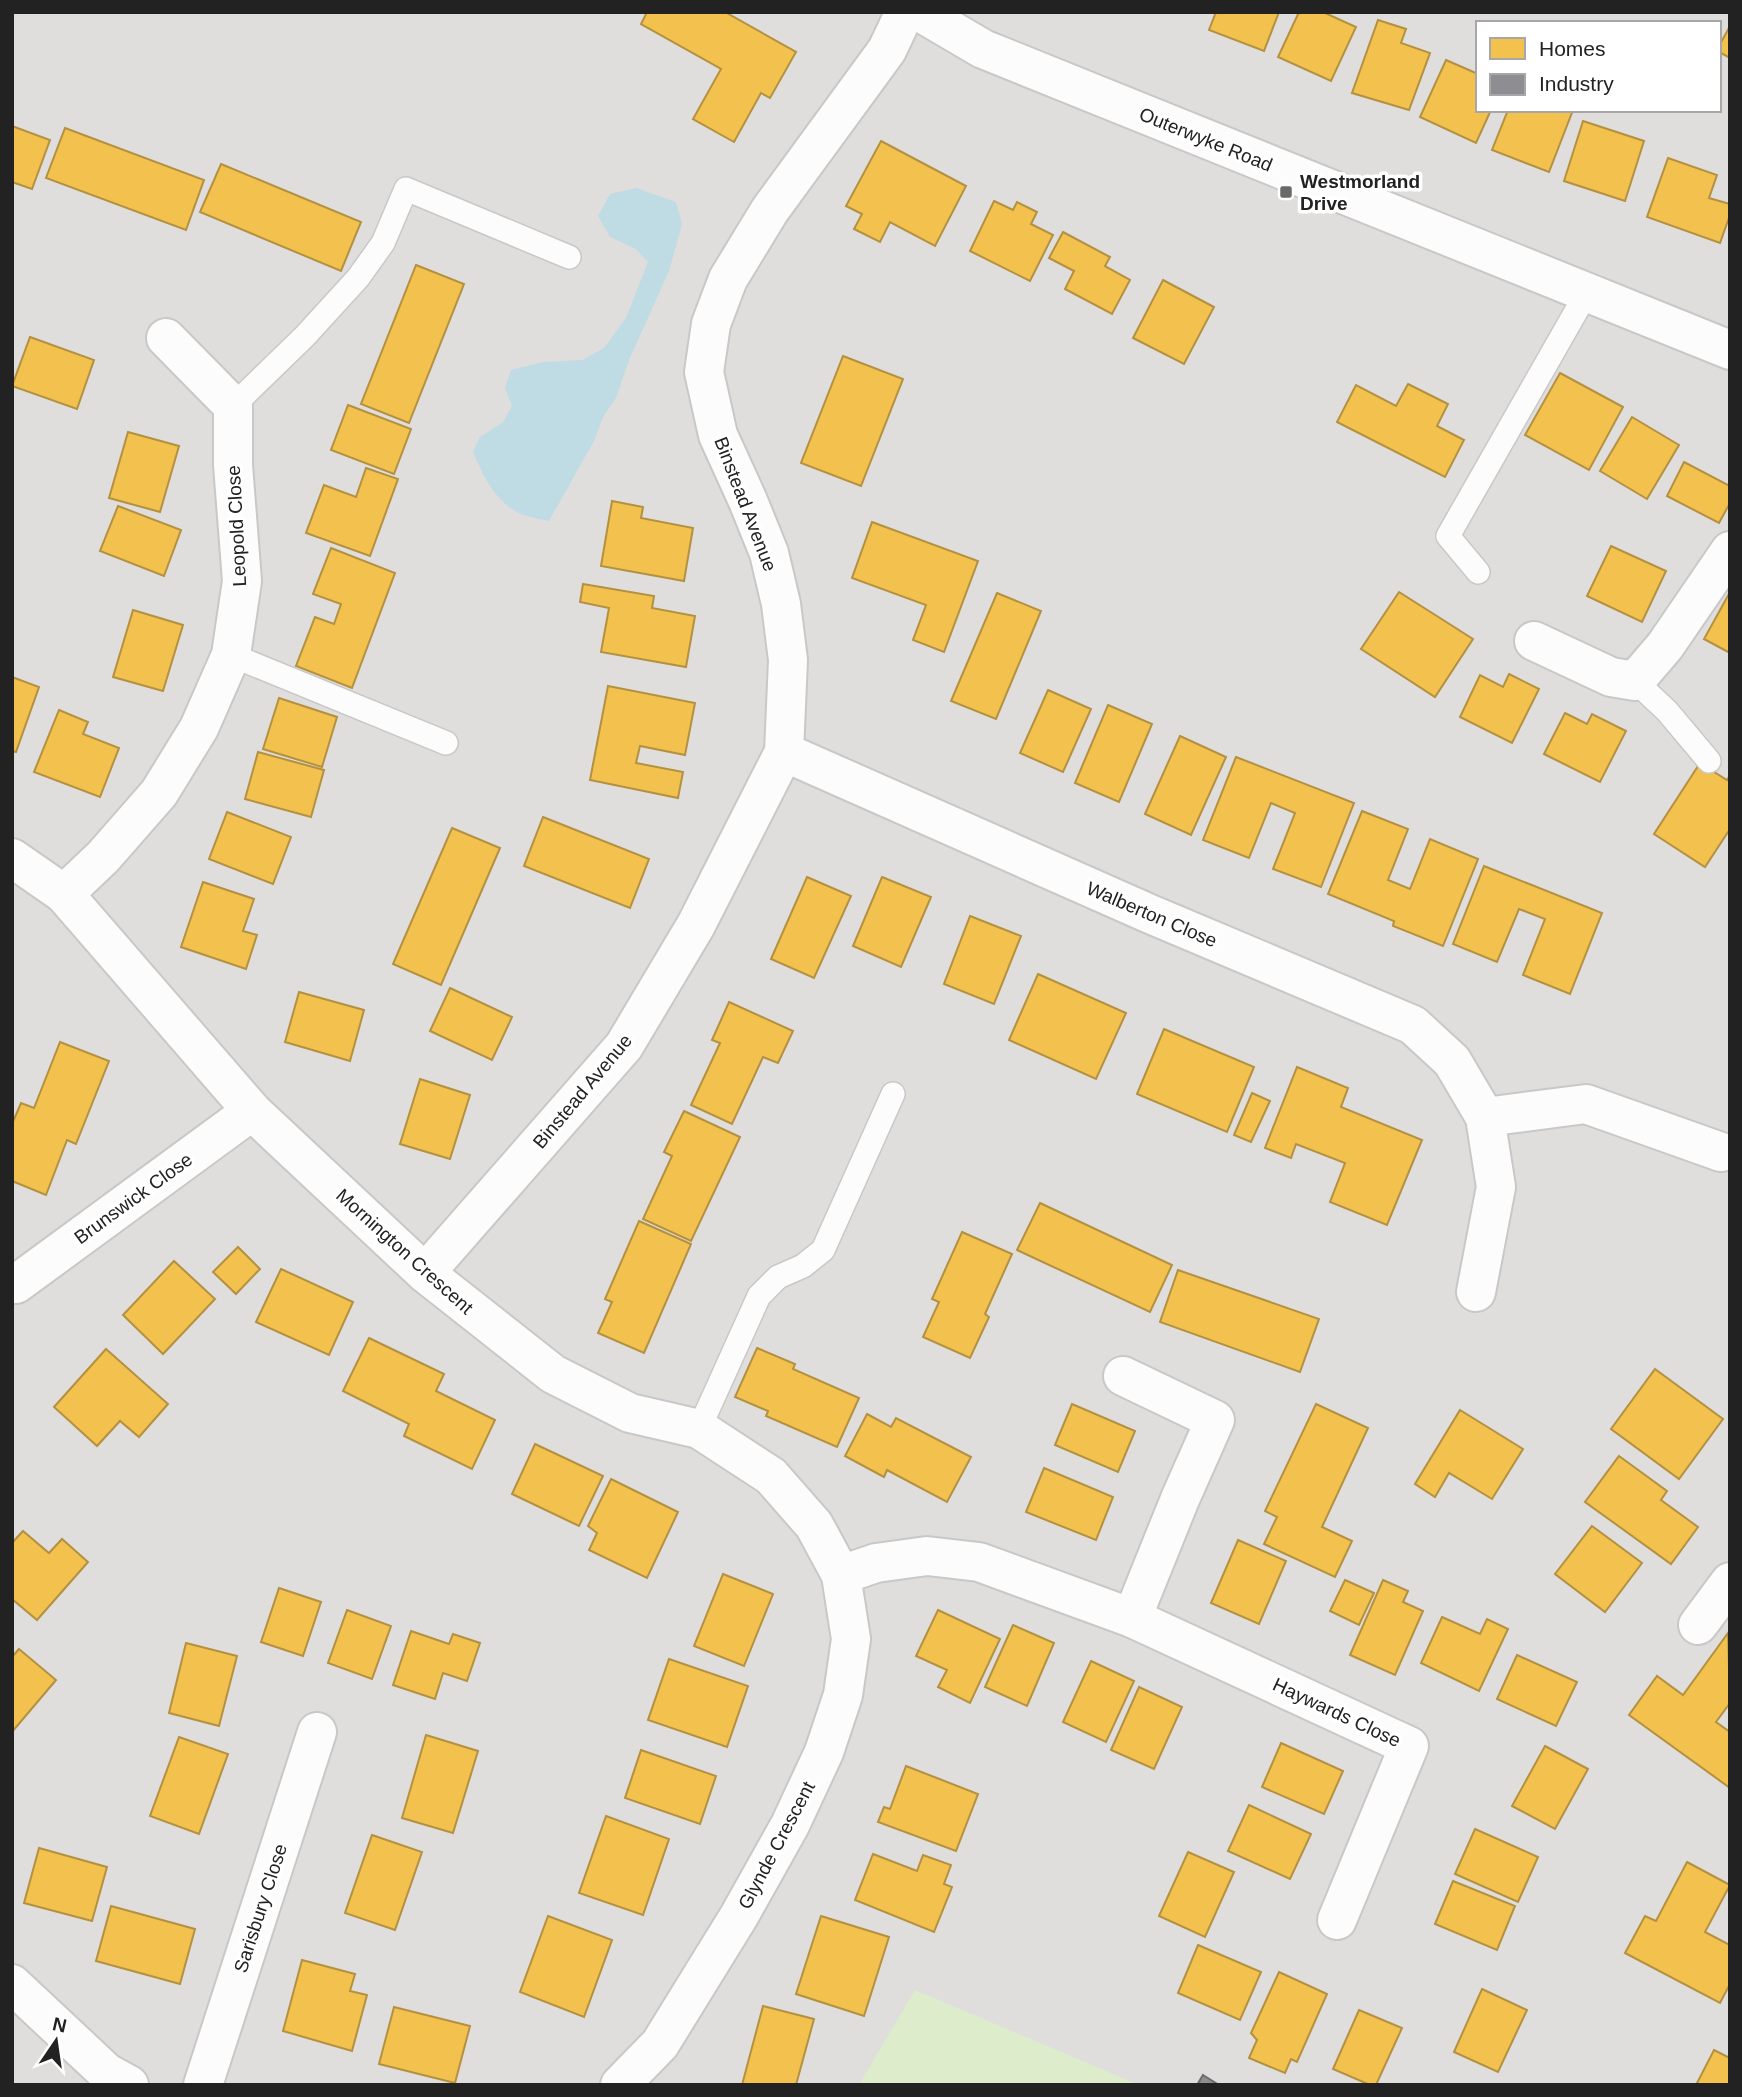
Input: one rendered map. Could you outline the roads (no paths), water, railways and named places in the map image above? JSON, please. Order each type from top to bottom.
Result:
[{"type":"street","name":"Binstead Avenue","points":[[425,1273],[624,1046],[696,925],[784,752],[788,660],[781,604],[769,553],[718,435],[704,372],[711,324],[728,279],[770,211],[887,50],[905,12]]},
{"type":"street","name":"Outerwyke Road","points":[[920,12],[983,49],[1730,350]]},
{"type":"street","points":[[166,338],[233,406]]},
{"type":"street","name":"Leopold Close","points":[[64,894],[103,857],[159,793],[199,728],[231,655],[242,581],[233,465],[233,406]]},
{"type":"street","points":[[1534,641],[1611,677],[1635,681],[1665,646],[1730,551]]},
{"type":"street","name":"Walberton Close","points":[[784,752],[1150,914],[1413,1025],[1452,1061],[1485,1117],[1496,1187],[1476,1292]]},
{"type":"street","name":"Mornington Crescent","points":[[12,858],[64,894],[252,1111],[425,1273],[553,1374],[630,1413],[699,1429],[771,1476],[814,1525],[841,1575]]},
{"type":"street","points":[[1485,1117],[1586,1104],[1727,1146]]},
{"type":"street","name":"Brunswick Close","points":[[12,1284],[16,1284],[252,1111]]},
{"type":"street","points":[[1124,1376],[1215,1420],[1132,1618]]},
{"type":"street","name":"Haywards Close","points":[[841,1575],[876,1563],[927,1556],[979,1562],[1132,1618],[1409,1746],[1337,1920]]},
{"type":"street","name":"Glynde Crescent","points":[[620,2085],[660,2043],[739,1916],[790,1825],[824,1752],[843,1695],[851,1639],[841,1575]]},
{"type":"street","points":[[1698,1625],[1730,1582]]},
{"type":"street","name":"Sarisbury Close","points":[[203,2085],[317,1732]]},
{"type":"street","points":[[12,1984],[107,2073],[129,2085]]},
{"type":"lane","points":[[233,406],[305,336],[358,278],[383,243],[406,189],[569,257]]},
{"type":"lane","points":[[1478,572],[1448,536],[1586,294]]},
{"type":"lane","points":[[231,655],[446,743]]},
{"type":"lane","points":[[1635,681],[1667,711],[1709,761]]},
{"type":"lane","points":[[699,1429],[759,1296],[778,1277],[803,1266],[823,1250],[893,1094]]},
{"type":"water","points":[[636,188],[676,202],[682,224],[669,271],[629,360],[616,398],[603,417],[595,439],[549,521],[521,514],[497,496],[473,452],[480,437],[503,422],[512,406],[505,388],[511,370],[543,362],[583,360],[605,347],[626,318],[648,262],[636,249],[610,237],[598,216],[610,194]]},
{"type":"place","name":"Westmorland Drive","points":[[1286,192]]}]
